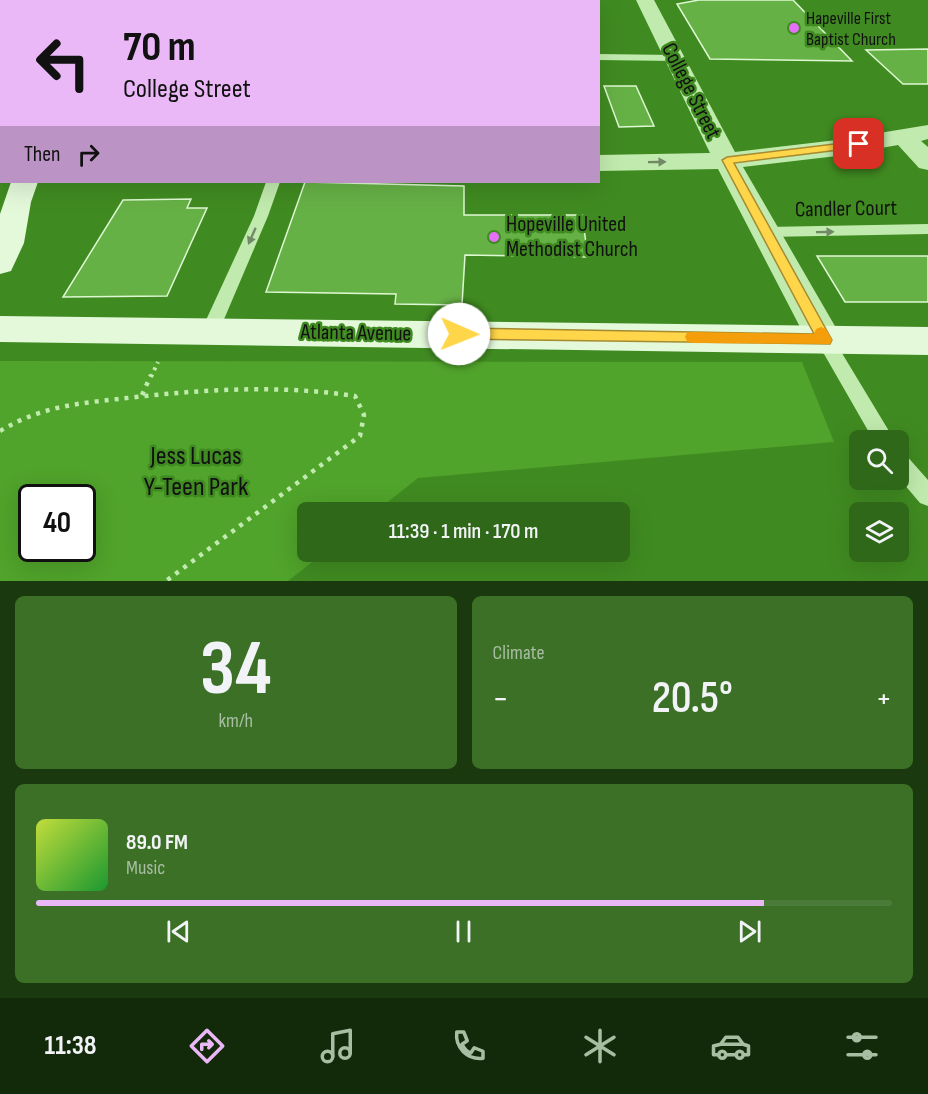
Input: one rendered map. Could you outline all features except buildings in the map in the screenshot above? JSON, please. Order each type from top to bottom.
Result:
[{"type":"street","name":"College Street","points":[[645,0],[727,160],[825,340]]},
{"type":"street","points":[[600,163],[727,160],[837,148],[928,132]]},
{"type":"street","points":[[903,136],[928,162]]},
{"type":"street","points":[[0,263],[7,251],[15,225],[18,194],[24,183]]},
{"type":"street","name":"Atlanta Avenue","points":[[0,329],[928,341]]},
{"type":"lane","points":[[600,57],[674,58]]},
{"type":"lane","points":[[210,331],[261,216],[273,183]]},
{"type":"lane","name":"Candler Court","points":[[766,232],[928,229]]},
{"type":"lane","points":[[825,340],[878,430]]},
{"type":"lane","points":[[909,474],[928,496]]},
{"type":"path","points":[[141,396],[159,361]]},
{"type":"path","points":[[0,431],[41,410],[62,405],[141,396],[203,390],[292,388],[355,396],[363,406],[364,422],[360,436],[166,581]]},
{"type":"green space","name":"Jess Lucas Y-Teen Park","points":[[0,361],[802,362],[834,442],[418,478],[388,502],[297,502],[297,562],[312,562],[288,581],[0,581]]},
{"type":"slow traffic","points":[[692,337],[825,340],[821,332]]},
{"type":"place","name":"Hapeville First Baptist Church","points":[[794,28]]},
{"type":"place","name":"Hopeville United Methodist Church","points":[[494,237]]},
{"type":"route","points":[[459,334],[825,340],[727,160],[859,144]]}]
